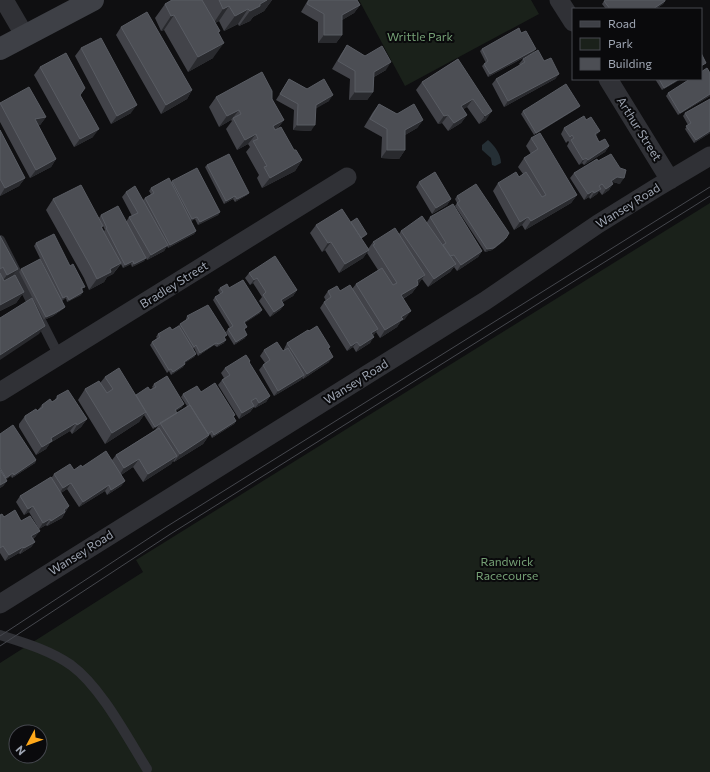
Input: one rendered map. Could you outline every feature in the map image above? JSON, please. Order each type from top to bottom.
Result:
[{"type":"street","points":[[4,0],[25,36]]},
{"type":"street","points":[[0,50],[93,0]]},
{"type":"street","points":[[559,0],[572,20]]},
{"type":"street","name":"Arthur Street","points":[[609,80],[670,180]]},
{"type":"street","name":"Wansey Road","points":[[0,604],[485,301],[598,224],[710,156]]},
{"type":"street","name":"Bradley Street","points":[[0,392],[347,177]]},
{"type":"lane","points":[[0,240],[59,356]]},
{"type":"lane","points":[[0,635],[42,649],[72,666],[102,697],[147,769]]},
{"type":"green space","name":"Writtle Park","points":[[359,0],[531,0],[539,14],[405,86]]},
{"type":"green space","name":"Randwick Racecourse","points":[[710,203],[710,772],[0,772],[0,663],[143,572],[136,560]]},
{"type":"shaded area","points":[[488,140],[495,147],[500,156],[501,163],[495,166],[492,165],[491,158],[482,150],[482,145]]},
{"type":"building","points":[[172,0],[202,0],[220,31],[218,32],[224,43],[198,57],[174,15],[171,16],[165,4]]},
{"type":"building","points":[[219,0],[267,0],[260,4],[260,6],[250,11],[248,9],[235,16],[229,6],[223,9]]},
{"type":"building","points":[[309,0],[357,0],[360,5],[342,15],[342,35],[324,35],[324,14],[307,4]]},
{"type":"building","points":[[665,0],[654,8],[609,8],[604,1]]},
{"type":"building","points":[[147,12],[192,90],[166,105],[121,27]]},
{"type":"building","points":[[519,28],[521,33],[526,31],[536,49],[490,74],[484,64],[488,61],[482,49]]},
{"type":"building","points":[[101,38],[137,105],[117,116],[81,48]]},
{"type":"building","points":[[347,45],[365,56],[382,46],[391,62],[374,72],[373,92],[355,92],[355,71],[338,61]]},
{"type":"building","points":[[538,50],[544,61],[551,58],[559,74],[508,101],[496,79],[525,62],[523,59]]},
{"type":"building","points":[[66,53],[85,88],[80,95],[99,129],[80,139],[40,67]]},
{"type":"building","points":[[702,55],[706,63],[702,65]]},
{"type":"building","points":[[458,59],[492,111],[485,116],[473,99],[461,106],[467,115],[454,123],[448,115],[444,116],[422,82]]},
{"type":"building","points":[[707,68],[710,73],[710,94],[680,113],[668,93],[688,80],[702,80],[702,71]]},
{"type":"building","points":[[262,72],[272,91],[272,99],[284,120],[273,126],[275,130],[281,127],[294,150],[296,150],[302,160],[270,178],[264,167],[267,166],[253,141],[258,139],[256,134],[245,140],[233,118],[241,114],[239,110],[227,116],[216,97]]},
{"type":"building","points":[[289,79],[307,89],[324,79],[333,95],[316,105],[315,125],[297,125],[298,104],[280,94]]},
{"type":"building","points":[[660,80],[677,80],[664,88]]},
{"type":"building","points":[[566,84],[580,106],[536,133],[523,111]]},
{"type":"building","points":[[29,87],[46,117],[35,119],[56,159],[36,170],[0,103]]},
{"type":"building","points":[[710,99],[710,131],[696,140],[686,126],[691,123],[685,113]]},
{"type":"building","points":[[379,104],[397,114],[414,104],[423,120],[405,130],[405,150],[387,150],[387,129],[370,119]]},
{"type":"building","points":[[584,116],[586,120],[591,117],[600,131],[595,134],[599,142],[605,139],[609,146],[588,160],[586,158],[583,160],[571,140],[574,138],[572,135],[570,137],[564,128]]},
{"type":"building","points":[[0,130],[25,178],[5,188],[0,179]]},
{"type":"building","points":[[540,133],[577,195],[531,221],[528,217],[520,222],[498,183],[516,172],[519,177],[526,172],[542,197],[546,195],[524,158],[538,149],[531,138]]},
{"type":"building","points":[[229,154],[249,193],[237,199],[235,196],[226,201],[207,165]]},
{"type":"building","points":[[611,154],[620,168],[626,170],[624,178],[617,177],[611,181],[613,184],[606,189],[602,184],[599,186],[601,189],[594,193],[593,191],[588,194],[574,173],[597,159],[598,161]]},
{"type":"building","points":[[197,168],[220,212],[200,222],[197,217],[192,219],[172,181]]},
{"type":"building","points":[[435,172],[451,199],[436,208],[419,182]]},
{"type":"building","points":[[169,178],[196,231],[170,245],[145,198],[154,193],[151,188]]},
{"type":"building","points":[[476,184],[509,233],[506,238],[494,248],[487,249],[457,203],[460,201],[457,196]]},
{"type":"building","points":[[81,185],[103,226],[101,227],[121,263],[110,269],[111,272],[97,279],[53,199]]},
{"type":"building","points":[[135,186],[168,245],[151,255],[129,217],[138,213],[126,192]]},
{"type":"building","points":[[453,204],[482,251],[461,265],[454,255],[450,256],[443,245],[446,243],[430,217]]},
{"type":"building","points":[[118,206],[146,258],[134,264],[133,261],[125,265],[101,215]]},
{"type":"building","points":[[342,209],[369,250],[345,264],[331,242],[328,243],[316,225]]},
{"type":"building","points":[[422,216],[456,264],[434,279],[401,231]]},
{"type":"building","points":[[357,218],[367,234],[361,238],[351,222]]},
{"type":"building","points":[[395,228],[425,275],[417,280],[418,285],[401,295],[411,311],[401,317],[403,319],[385,330],[356,284],[382,268],[393,285],[397,283],[373,245],[375,244],[373,242]]},
{"type":"building","points":[[54,234],[70,266],[73,264],[85,287],[81,288],[83,292],[69,300],[67,296],[63,298],[36,243]]},
{"type":"building","points":[[0,236],[18,269],[7,275],[3,267],[0,269]]},
{"type":"building","points":[[275,256],[297,290],[281,300],[284,305],[274,312],[263,295],[266,292],[257,278],[254,280],[249,273]]},
{"type":"building","points":[[40,259],[65,307],[46,317],[21,269]]},
{"type":"building","points":[[0,273],[4,281],[15,275],[24,292],[0,305]]},
{"type":"building","points":[[243,280],[262,310],[244,322],[247,327],[244,329],[247,335],[236,342],[228,329],[233,326],[215,297],[223,292],[220,288],[227,284],[229,288]]},
{"type":"building","points":[[350,285],[378,329],[371,333],[374,337],[360,346],[357,342],[351,346],[324,302],[331,297],[328,291],[337,286],[340,291]]},
{"type":"building","points":[[32,298],[45,326],[0,355],[0,318]]},
{"type":"building","points":[[208,305],[227,335],[224,337],[226,340],[219,344],[216,343],[200,353],[196,345],[194,347],[180,324],[189,318],[187,316]]},
{"type":"building","points":[[179,326],[196,354],[173,372],[171,369],[169,370],[152,342],[160,337],[158,334],[170,327],[172,330]]},
{"type":"building","points":[[317,326],[330,347],[328,348],[333,357],[307,374],[287,343]]},
{"type":"building","points":[[277,342],[283,351],[288,348],[304,375],[278,391],[263,365],[270,360],[264,350]]},
{"type":"building","points":[[246,355],[270,396],[259,403],[256,398],[251,401],[254,406],[242,413],[222,380],[230,375],[225,368]]},
{"type":"building","points":[[119,368],[146,412],[112,433],[85,389],[99,381],[107,393],[113,389],[105,377]]},
{"type":"building","points":[[167,376],[184,404],[175,410],[177,413],[155,427],[136,395],[148,387],[150,390],[156,387],[154,384]]},
{"type":"building","points":[[215,383],[235,415],[233,416],[236,421],[214,435],[212,431],[208,434],[183,394],[197,386],[201,392]]},
{"type":"building","points":[[68,390],[87,419],[77,425],[76,423],[51,438],[52,441],[42,447],[25,419],[25,416],[36,409],[37,411],[43,407],[42,405],[50,399],[52,402],[58,398],[57,396]]},
{"type":"building","points":[[190,405],[209,435],[180,454],[160,423]]},
{"type":"building","points":[[13,425],[36,460],[14,475],[13,473],[6,478],[0,468],[0,434]]},
{"type":"building","points":[[159,428],[177,456],[148,474],[139,459],[124,468],[116,455]]},
{"type":"building","points":[[106,451],[125,481],[111,490],[109,485],[83,502],[71,483],[63,488],[54,474],[70,464],[74,470],[81,465],[82,467]]},
{"type":"building","points":[[0,470],[7,481],[0,485]]},
{"type":"building","points":[[51,477],[69,506],[64,510],[65,512],[51,521],[50,519],[43,523],[33,506],[28,509],[20,496]]},
{"type":"building","points":[[15,510],[21,521],[30,516],[40,531],[31,536],[35,542],[9,555],[3,546],[0,548],[0,515],[2,514],[4,517]]},
{"type":"tram line","points":[[0,636],[166,527],[710,187]]},
{"type":"tram line","points":[[0,646],[172,533],[710,196]]}]
